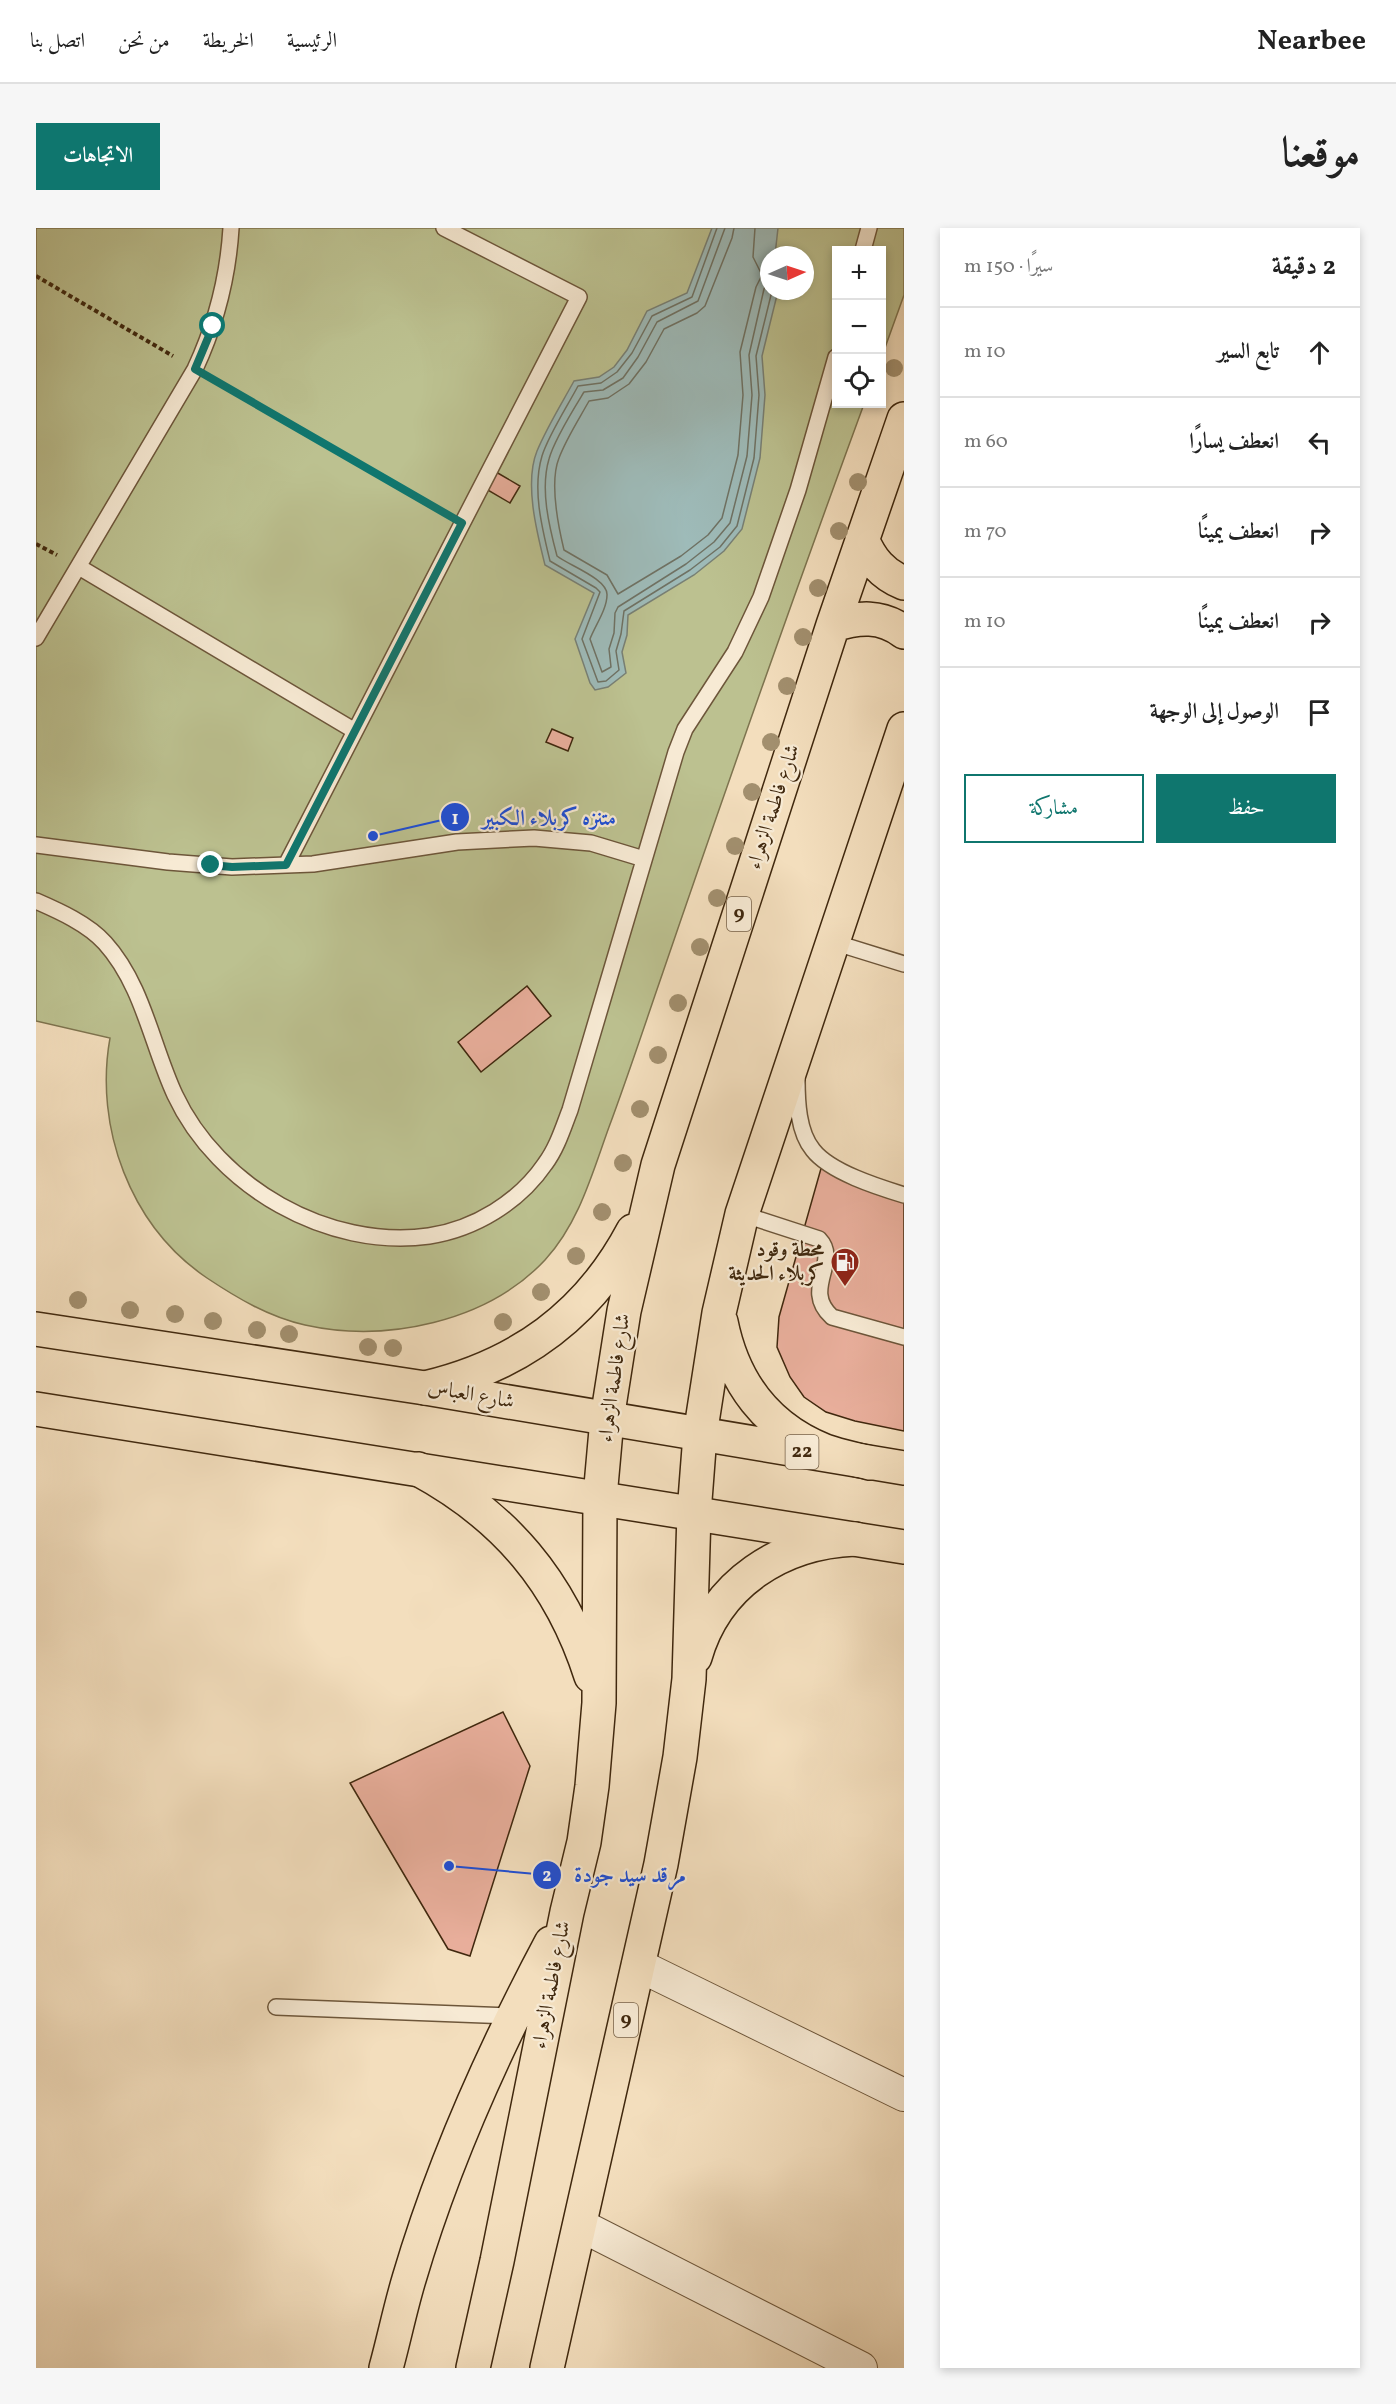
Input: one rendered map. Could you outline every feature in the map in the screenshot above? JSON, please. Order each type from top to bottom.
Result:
[{"type":"main road","name":"شارع فاطمة الزهراء","points":[[473,2368],[500,2249],[567,1912],[584,1842],[597,1742],[600,1497],[607,1419],[624,1311],[658,1164],[833,625],[904,419]]},
{"type":"main road","points":[[862,539],[870,557],[880,569],[892,579],[904,583]]},
{"type":"main road","points":[[833,625],[864,617],[880,619],[895,625],[904,632]]},
{"type":"main road","name":"9","points":[[549,2365],[661,1864],[675,1789],[689,1679],[694,1513],[700,1435],[719,1313],[742,1214],[904,729]]},
{"type":"main road","points":[[425,1388],[484,1370],[512,1356],[563,1321],[605,1276],[623,1250],[638,1223],[658,1164]]},
{"type":"main road","points":[[719,1313],[726,1349],[742,1382],[764,1411],[793,1435],[826,1451],[870,1463]]},
{"type":"main road","name":"شارع العباس","points":[[36,1329],[425,1388],[904,1468]]},
{"type":"main road","points":[[36,1408],[904,1547]]},
{"type":"main road","points":[[418,1469],[443,1482],[473,1503],[508,1533],[527,1554],[559,1599],[583,1649],[598,1703]]},
{"type":"main road","points":[[689,1679],[696,1654],[719,1607],[756,1570],[779,1556],[804,1546],[829,1540],[855,1539]]},
{"type":"main road","points":[[386,2368],[409,2279],[455,2145],[512,2016],[567,1912]]},
{"type":"street","points":[[638,1965],[904,2095]]},
{"type":"street","points":[[580,2224],[861,2368]]},
{"type":"lane","points":[[36,638],[195,369],[209,337],[220,301],[231,228]]},
{"type":"lane","points":[[286,865],[579,297],[444,228]]},
{"type":"lane","points":[[864,246],[868,228]]},
{"type":"lane","points":[[36,901],[58,910],[104,942],[120,964],[137,997],[180,1105],[190,1122],[238,1175],[267,1198],[326,1226],[370,1235],[417,1237],[460,1230],[485,1218],[527,1185],[545,1164],[558,1140],[570,1110],[685,729],[735,652],[761,597],[798,490],[832,374]]},
{"type":"lane","points":[[79,567],[355,731]]},
{"type":"lane","points":[[36,845],[179,863],[232,867],[313,864],[457,842],[534,838],[591,843],[644,860]]},
{"type":"lane","points":[[833,942],[904,964]]},
{"type":"lane","points":[[796,1052],[801,1126],[813,1150],[850,1176],[904,1195]]},
{"type":"lane","points":[[742,1214],[815,1237],[824,1244],[827,1255],[818,1292],[825,1310],[832,1317],[904,1337]]},
{"type":"lane","points":[[276,2007],[512,2016]]},
{"type":"path","points":[[36,276],[462,523]]},
{"type":"green space","points":[[36,228],[904,228],[904,295],[886,345],[886,246],[832,246],[832,408],[863,408],[762,687],[590,1180],[567,1230],[545,1260],[521,1281],[494,1299],[465,1313],[401,1329],[336,1330],[305,1325],[266,1312],[242,1300],[207,1278],[180,1256],[157,1231],[138,1203],[113,1139],[106,1072],[110,1038],[36,1021]]},
{"type":"water","points":[[712,228],[778,228],[776,246],[760,246],[760,300],[776,300],[762,356],[765,395],[760,458],[742,529],[724,551],[694,575],[628,615],[627,635],[622,652],[626,673],[608,687],[595,690],[590,683],[575,639],[594,593],[545,565],[533,508],[533,464],[545,433],[574,381],[599,377],[614,367],[627,350],[647,311],[687,293]]},
{"type":"building","points":[[496,472],[520,486],[510,503],[486,489]]},
{"type":"building","points":[[552,729],[573,738],[568,751],[546,742]]},
{"type":"building","points":[[527,986],[551,1016],[481,1072],[458,1042]]},
{"type":"building","name":"محطة وقود كربلاء الحديثة","points":[[822,1165],[904,1189],[904,1431],[855,1421],[826,1412],[804,1397],[790,1377],[777,1347],[779,1317]]},
{"type":"building","points":[[503,1712],[530,1766],[470,1956],[448,1949],[350,1783]]},
{"type":"place","name":"متنزه كربلاء الكبير","points":[[373,836]]},
{"type":"place","name":"محطة وقود كربلاء الحديثة","points":[[845,1288]]},
{"type":"place","name":"مرقد سيد جودة","points":[[449,1866]]},
{"type":"route","points":[[211,865],[232,867],[286,865],[462,523],[195,369],[213,326]]}]
